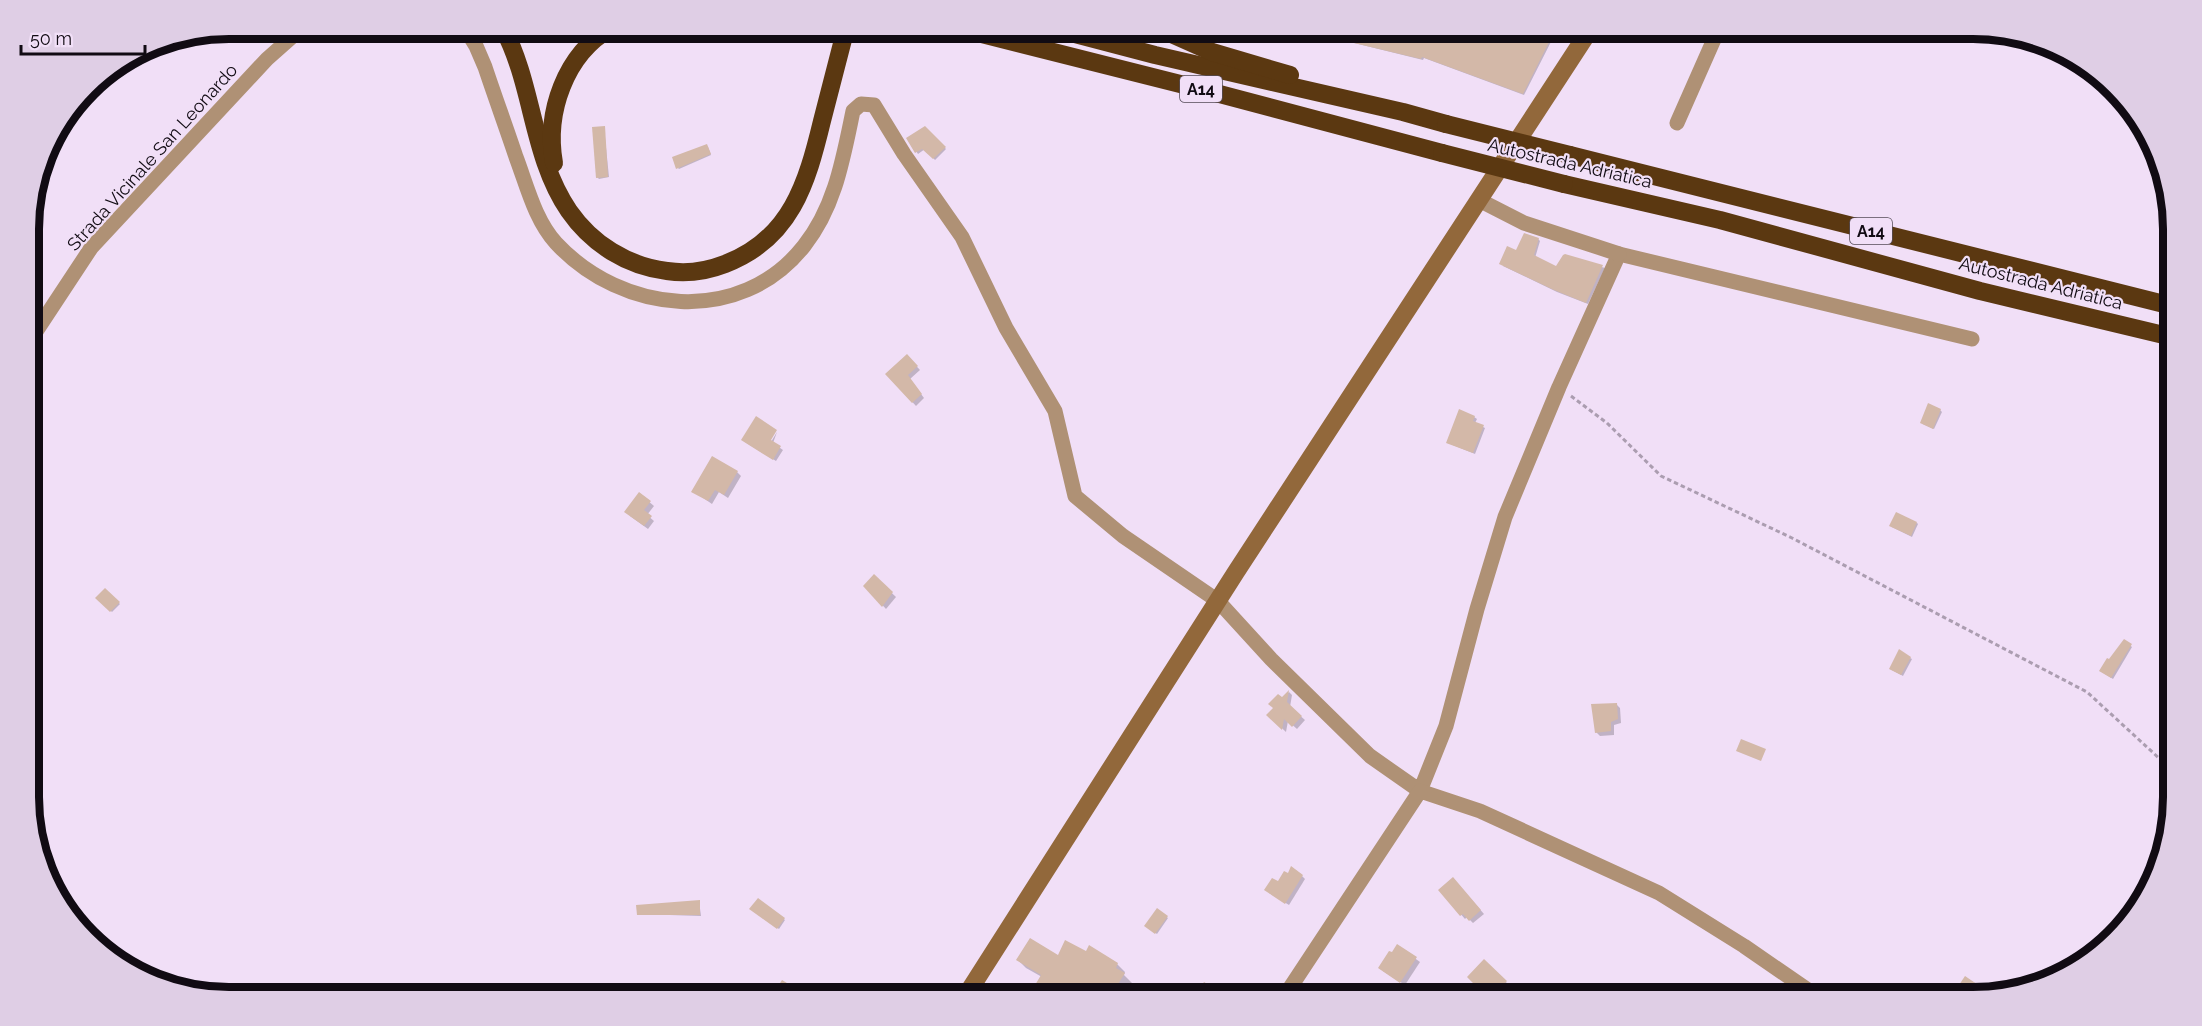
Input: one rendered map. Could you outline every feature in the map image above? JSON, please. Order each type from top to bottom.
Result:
[{"type":"highway","points":[[509,39],[520,69],[546,169],[568,210],[593,239],[632,263],[653,270],[675,273],[697,271],[736,260],[764,242],[791,213],[813,157],[843,39]]},
{"type":"highway","points":[[559,192],[553,158],[553,111],[562,85],[576,60],[597,39]]},
{"type":"highway","name":"Autostrada Adriatica","points":[[1002,39],[1564,184],[1720,220],[1980,291],[2163,335]]},
{"type":"highway","name":"Autostrada Adriatica","points":[[1094,39],[1166,58],[1403,112],[2163,304]]},
{"type":"highway","name":"A14","points":[[1184,39],[1212,51],[1361,95],[1403,112]]},
{"type":"main road","points":[[971,987],[1218,601],[1585,39]]},
{"type":"street","name":"Strada Vicinale San Leonardo","points":[[267,59],[277,39]]},
{"type":"street","name":"Strada Vicinale San Leonardo","points":[[39,327],[91,248],[267,59],[290,39]]},
{"type":"street","points":[[472,39],[485,67],[530,196],[542,221],[556,242],[598,277],[625,290],[652,299],[682,303],[712,300],[750,289],[783,269],[804,246],[830,202],[839,178],[853,111],[861,104],[874,105],[904,154],[962,237],[1006,328],[1055,411],[1075,496],[1123,536],[1218,601],[1270,659],[1370,756],[1420,791],[1480,811],[1659,892],[1803,987]]},
{"type":"street","points":[[1677,123],[1714,39]]},
{"type":"street","points":[[1479,200],[1524,223],[1619,254],[1972,339]]},
{"type":"street","points":[[1291,987],[1420,791],[1446,726],[1477,609],[1505,517],[1559,387],[1619,254]]},
{"type":"path","points":[[1559,387],[1607,423],[1661,476],[1792,538],[2087,692],[2163,762]]},
{"type":"building","points":[[1337,39],[1550,39],[1523,94],[1422,57],[1421,59]]},
{"type":"building","points":[[605,126],[608,177],[596,178],[592,127]]},
{"type":"building","points":[[925,126],[946,147],[933,159],[922,149],[915,153],[906,138]]},
{"type":"building","points":[[707,144],[711,154],[676,169],[672,157]]},
{"type":"building","points":[[1524,233],[1539,238],[1534,255],[1556,266],[1565,254],[1603,265],[1586,303],[1499,264],[1507,246],[1516,250]]},
{"type":"building","points":[[907,354],[918,366],[908,375],[922,394],[912,403],[885,374]]},
{"type":"building","points":[[1928,403],[1941,409],[1933,429],[1920,423]]},
{"type":"building","points":[[1459,409],[1475,416],[1473,421],[1484,425],[1473,453],[1446,443]]},
{"type":"building","points":[[756,416],[777,430],[771,440],[781,446],[773,460],[741,440]]},
{"type":"building","points":[[712,456],[738,471],[724,495],[715,490],[708,501],[691,492]]},
{"type":"building","points":[[639,492],[651,501],[644,510],[652,516],[644,526],[624,512]]},
{"type":"building","points":[[1896,512],[1917,522],[1911,536],[1889,526]]},
{"type":"building","points":[[874,574],[893,592],[882,607],[863,586]]},
{"type":"building","points":[[105,588],[120,602],[110,612],[95,598]]},
{"type":"building","points":[[2124,639],[2132,644],[2111,678],[2099,671]]},
{"type":"building","points":[[1899,649],[1911,657],[1901,675],[1889,669]]},
{"type":"building","points":[[1289,690],[1287,702],[1302,716],[1292,727],[1284,719],[1282,730],[1266,715],[1273,708],[1268,704],[1278,694],[1282,697]]},
{"type":"building","points":[[1617,703],[1618,719],[1611,722],[1611,731],[1595,733],[1591,704]]},
{"type":"building","points":[[1741,739],[1766,749],[1761,761],[1736,751]]},
{"type":"building","points":[[1291,866],[1303,875],[1285,904],[1264,890],[1272,878],[1278,881],[1284,871],[1288,873]]},
{"type":"building","points":[[1453,877],[1481,910],[1469,921],[1463,914],[1460,916],[1438,890]]},
{"type":"building","points":[[758,898],[785,918],[777,929],[749,909]]},
{"type":"building","points":[[700,900],[700,915],[637,915],[636,905]]},
{"type":"building","points":[[1157,908],[1168,916],[1155,934],[1144,926]]},
{"type":"building","points":[[1030,938],[1058,955],[1065,940],[1086,951],[1089,945],[1118,963],[1116,968],[1125,973],[1116,987],[1034,987],[1041,975],[1016,960]]},
{"type":"building","points":[[1397,944],[1417,957],[1400,983],[1378,968],[1389,951],[1392,952]]},
{"type":"building","points":[[1484,959],[1507,981],[1501,987],[1482,987],[1478,984],[1476,986],[1467,977]]},
{"type":"building","points":[[1965,976],[1981,987],[1958,987]]},
{"type":"building","points":[[782,980],[794,987],[777,987]]},
{"type":"building","points":[[1204,982],[1212,987],[1201,987]]}]
